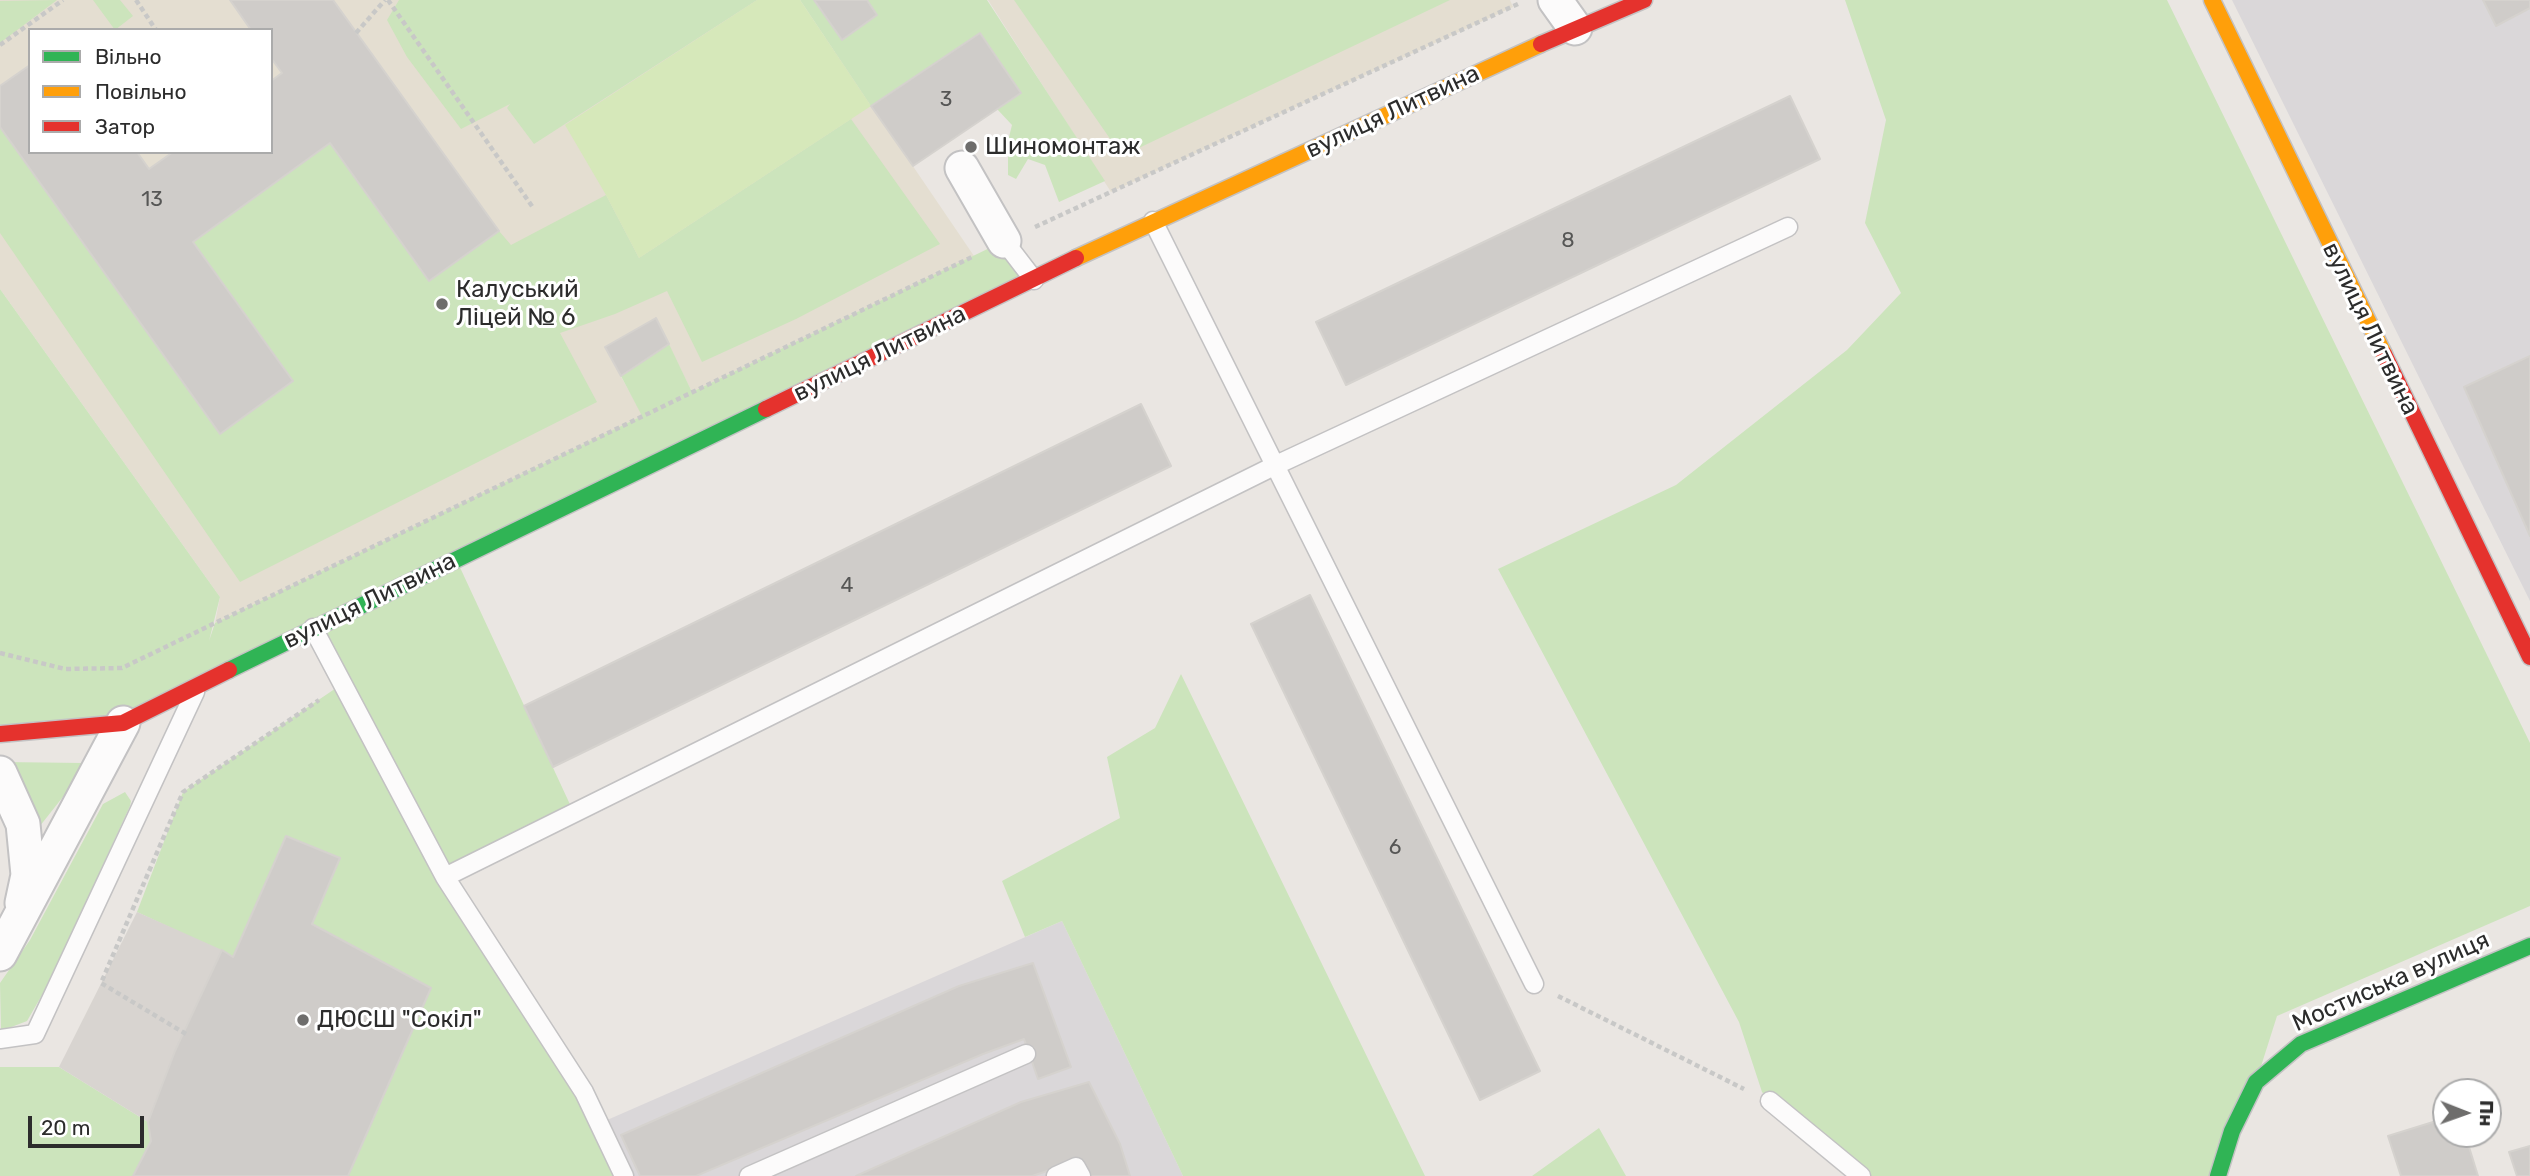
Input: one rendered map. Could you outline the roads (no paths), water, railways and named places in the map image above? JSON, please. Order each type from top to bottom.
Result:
[{"type":"street","points":[[1555,0],[1575,28]]},
{"type":"street","name":"вулиця Литвина","points":[[0,734],[123,723],[313,628],[1153,221],[1575,28],[1644,0]]},
{"type":"street","name":"вулиця Литвина","points":[[2212,0],[2530,657]]},
{"type":"street","points":[[962,168],[1004,241]]},
{"type":"street","points":[[8,940],[123,723]]},
{"type":"street","points":[[0,773],[23,824],[28,875],[8,940]]},
{"type":"street","name":"Мостиська вулиця","points":[[2218,1176],[2232,1131],[2256,1082],[2301,1044],[2530,946]]},
{"type":"lane","points":[[1153,221],[1534,984]]},
{"type":"lane","points":[[445,877],[1274,466],[1788,227]]},
{"type":"lane","points":[[1004,241],[1034,279]]},
{"type":"lane","points":[[313,628],[445,877],[583,1092],[624,1176]]},
{"type":"lane","points":[[0,1039],[35,1034],[197,688]]},
{"type":"lane","points":[[749,1176],[1026,1054]]},
{"type":"lane","points":[[1770,1101],[1861,1176]]},
{"type":"lane","points":[[1056,1176],[1076,1167],[1081,1176]]},
{"type":"place","name":"Шиномонтаж","points":[[971,147]]},
{"type":"place","name":"Калуський Ліцей № 6","points":[[442,304]]},
{"type":"place","name":"ДЮСШ \"Сокіл\"","points":[[303,1020]]}]
